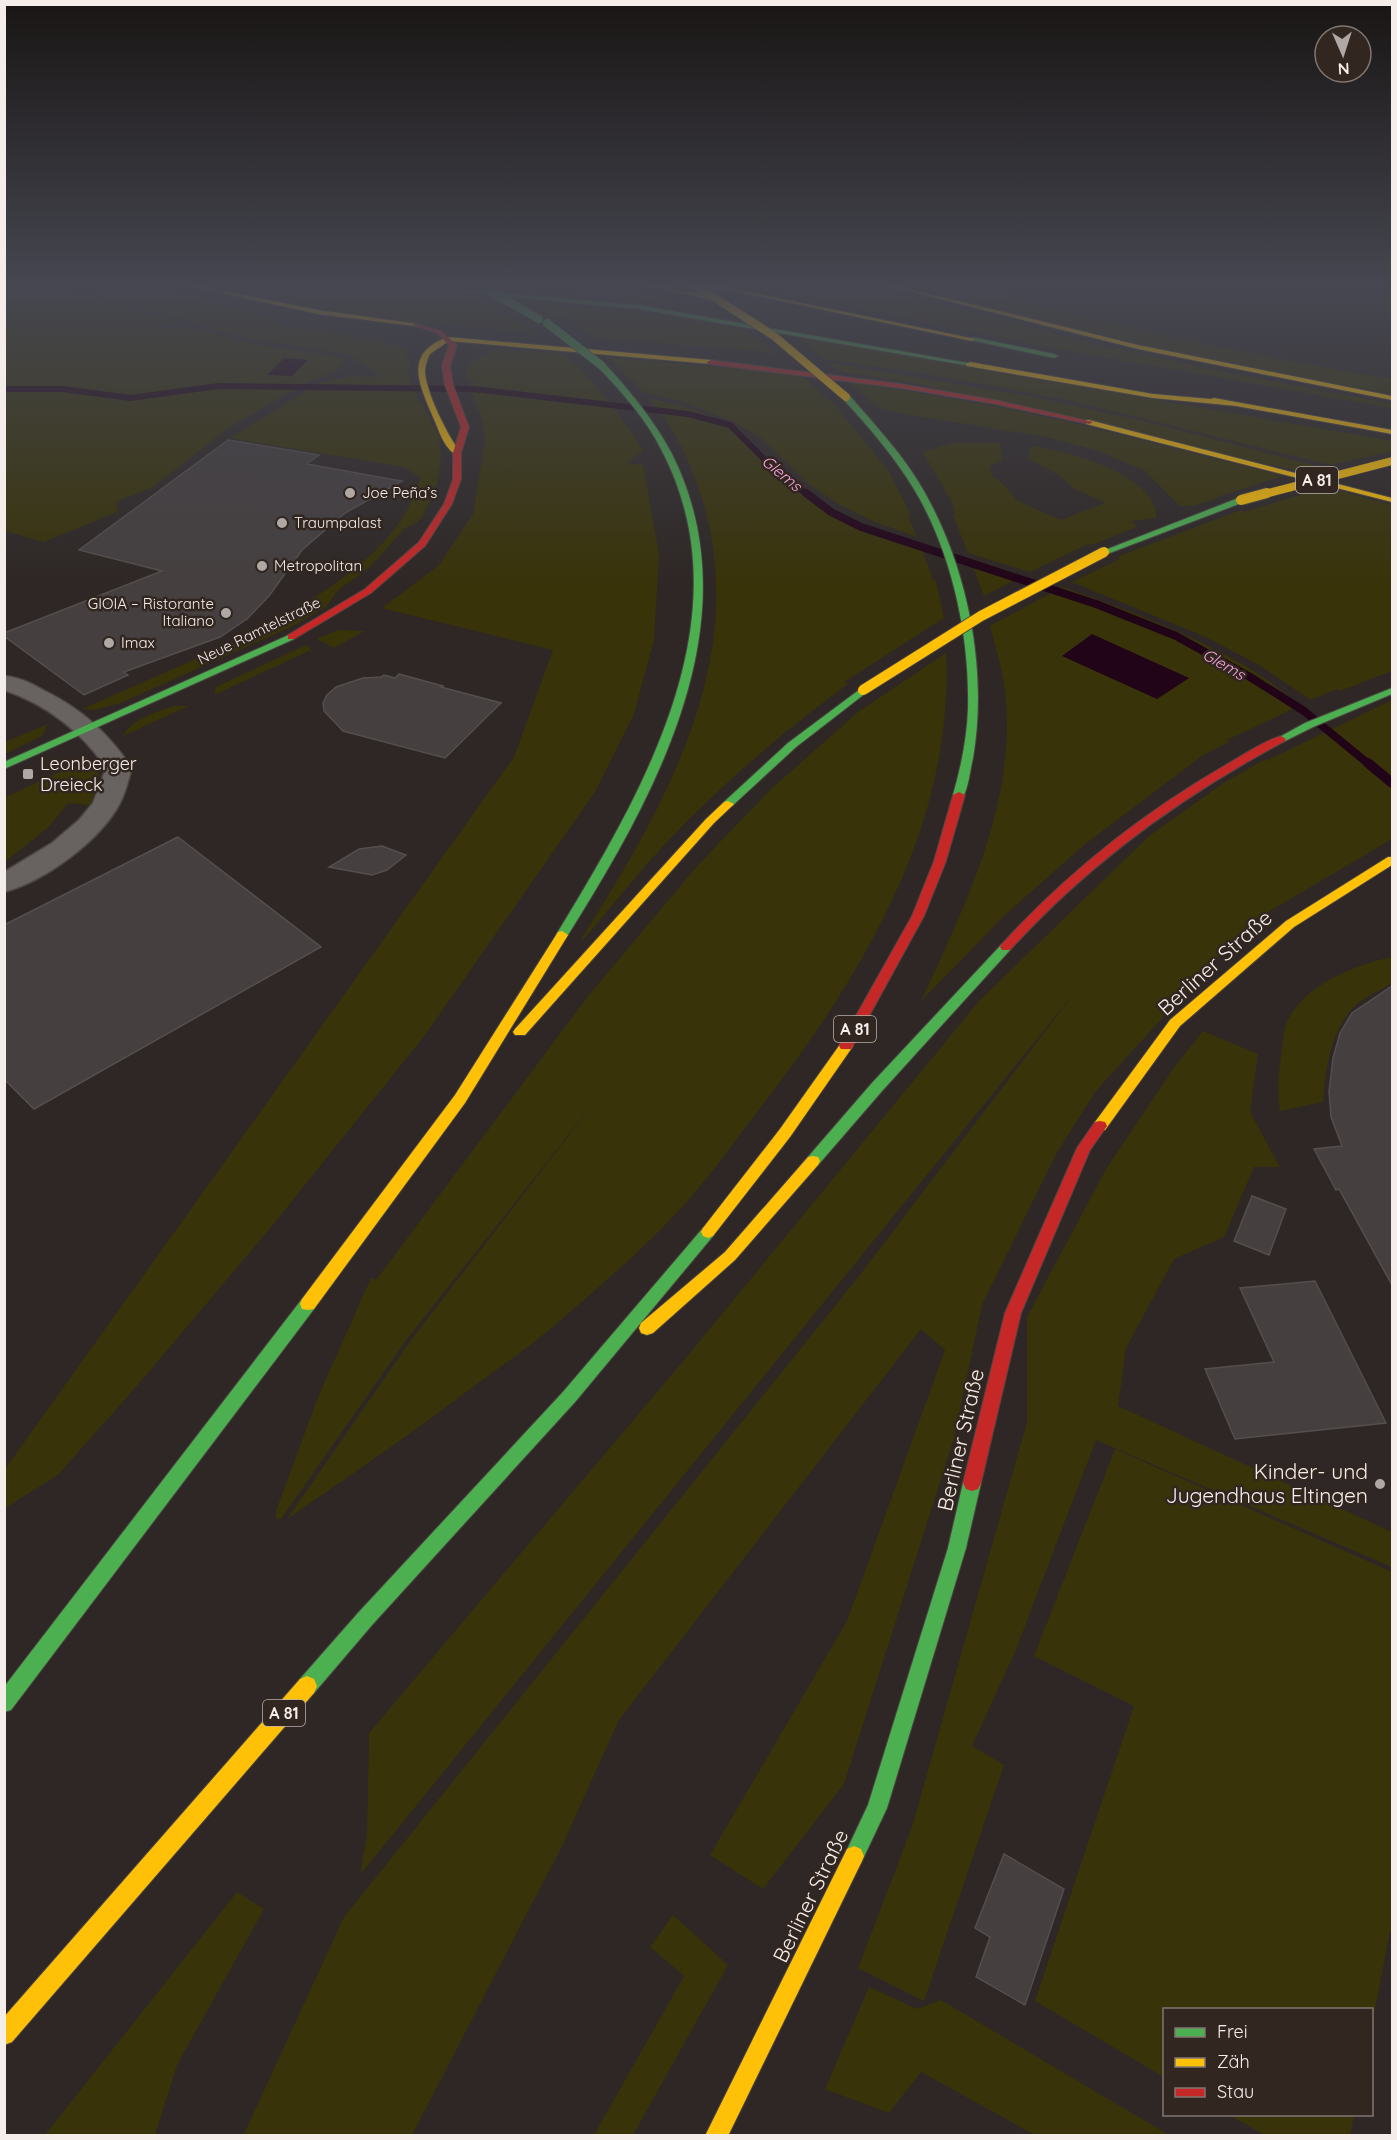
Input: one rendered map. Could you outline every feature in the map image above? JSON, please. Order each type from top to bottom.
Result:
[{"type":"main road","points":[[423,385],[446,444],[458,453]]},
{"type":"main road","name":"Neue Ramtelstraße","points":[[4,766],[298,634],[368,591],[422,544],[448,504],[455,485],[458,453],[465,427],[450,385]]},
{"type":"main road","name":"A 81","points":[[4,1703],[285,1338],[472,1084],[622,834],[652,774],[682,698],[697,626],[699,567],[684,490],[665,448],[637,404],[620,385]]},
{"type":"main road","name":"A 81","points":[[4,2034],[365,1619],[569,1397],[711,1227],[785,1133],[840,1057],[918,916],[940,861],[962,784],[973,709],[969,651],[958,588],[934,520],[920,492],[892,449],[833,385]]},
{"type":"main road","points":[[893,385],[1027,407],[1126,430],[1392,500]]},
{"type":"main road","points":[[1088,385],[1153,396],[1236,404]]},
{"type":"main road","points":[[1125,385],[1392,432]]},
{"type":"main road","points":[[1326,385],[1392,398]]},
{"type":"main road","points":[[1212,386],[1267,395]]},
{"type":"main road","name":"A 81","points":[[472,1084],[710,821],[792,745],[917,652],[969,620],[1104,552],[1242,500],[1392,461]]},
{"type":"main road","points":[[1317,464],[1371,479]]},
{"type":"main road","points":[[569,1397],[730,1256],[877,1087],[1046,904],[1168,806],[1252,754],[1359,703],[1392,691]]},
{"type":"main road","name":"Berliner Straße","points":[[716,2136],[877,1808],[957,1548],[1013,1313],[1084,1148],[1175,1023],[1290,924],[1392,860]]},
{"type":"street","points":[[4,683],[12,684],[68,712],[105,746],[119,768],[106,805],[96,818],[61,850],[27,873],[4,883]]},
{"type":"shaded area","points":[[4,385],[303,385],[228,428],[153,487],[116,502],[119,511],[44,542],[5,531]]},
{"type":"shaded area","points":[[316,385],[412,385],[418,402],[421,402],[439,436],[441,459],[437,483],[424,514],[418,522],[405,528],[369,568],[338,590],[326,607],[293,626],[121,703],[94,710],[82,709],[313,607],[307,602],[350,573],[389,536],[408,508],[421,478],[404,467],[230,438]]},
{"type":"shaded area","points":[[468,385],[595,385],[626,424],[643,451],[626,463],[643,465],[659,554],[654,640],[634,714],[595,792],[425,1035],[272,1226],[58,1475],[5,1508],[5,1469],[514,757],[553,650],[382,608],[439,565],[473,514],[485,440],[482,419]]},
{"type":"shaded area","points":[[636,385],[812,385],[831,400],[888,470],[911,515],[908,516],[917,537],[875,522],[840,505],[809,484],[761,438],[736,423],[678,400],[644,393]]},
{"type":"shaded area","points":[[852,385],[871,385],[995,406],[1077,424],[1283,476],[1214,498],[1217,499],[1192,506],[1180,506],[1145,471],[1099,451],[1046,437],[893,412],[875,406]]},
{"type":"shaded area","points":[[923,385],[961,385],[1034,397],[1143,421],[1320,467],[1303,472]]},
{"type":"shaded area","points":[[986,385],[1070,385],[1392,441],[1392,451],[1331,465],[1072,401]]},
{"type":"shaded area","points":[[1261,385],[1292,385],[1392,404],[1392,408]]},
{"type":"shaded area","points":[[1343,385],[1392,385],[1392,394]]},
{"type":"shaded area","points":[[649,398],[688,408],[731,424],[689,413],[658,410]]},
{"type":"shaded area","points":[[660,411],[689,414],[729,426],[772,469],[811,500],[860,528],[922,549],[933,580],[936,581],[944,618],[844,682],[848,684],[753,760],[665,844],[582,941],[581,939],[649,824],[678,764],[700,703],[713,641],[716,577],[706,512],[681,446]]},
{"type":"shaded area","points":[[953,443],[1000,443],[1002,461],[990,466],[992,476],[1002,483],[1018,501],[1061,520],[1105,503],[1073,488],[1060,475],[1028,459],[1031,446],[1086,459],[1127,477],[1143,489],[1153,503],[1156,518],[1131,521],[1137,527],[1092,545],[1088,544],[1030,572],[968,553],[953,515],[955,513],[952,502],[923,452]]},
{"type":"shaded area","points":[[1326,487],[1392,505],[1392,671],[1340,691],[1337,689],[1311,700],[1259,665],[1206,637],[1072,582],[1120,559],[1117,557],[1241,510],[1244,512]]},
{"type":"shaded area","points":[[970,559],[1023,576],[984,596]]},
{"type":"shaded area","points":[[1062,587],[1175,630],[1219,651],[1264,678],[1301,705],[1227,740],[1229,742],[1202,756],[1084,845],[1006,914],[921,1001],[954,930],[983,856],[1002,780],[1006,741],[1006,702],[1000,663],[990,626]]},
{"type":"shaded area","points":[[338,630],[365,631],[334,648],[317,639]]},
{"type":"shaded area","points":[[1092,634],[1189,678],[1157,699],[1062,656]]},
{"type":"shaded area","points":[[306,645],[311,650],[214,695],[216,687]]},
{"type":"shaded area","points":[[946,653],[944,719],[934,783],[915,845],[890,906],[859,964],[824,1019],[713,1170],[675,1215],[641,1249],[541,1336],[407,1436],[287,1519],[411,1340],[600,1095],[407,1339],[281,1519],[276,1518],[276,1511],[318,1397],[371,1278],[376,1280],[589,995],[698,865],[770,790],[858,712]]},
{"type":"shaded area","points":[[1392,700],[1392,839],[1248,924],[1095,1092],[1055,1156],[982,1305],[954,1438],[844,1784],[763,1889],[710,1855],[847,1621],[945,1350],[921,1329],[619,1720],[562,1846],[412,2135],[243,2136],[344,1917],[859,1276],[1075,992],[360,1875],[367,1835],[369,1733],[690,1353],[979,1001],[1149,836],[1225,782],[1264,760]]},
{"type":"shaded area","points":[[174,706],[189,706],[123,736],[138,721]]},
{"type":"shaded area","points":[[48,724],[42,736],[5,754],[5,742]]},
{"type":"shaded area","points":[[86,760],[98,767],[99,781],[90,805],[68,803],[50,826],[5,862],[5,797]]},
{"type":"shaded area","points":[[1392,957],[1392,983],[1356,1005],[1340,1026],[1328,1063],[1323,1102],[1280,1111],[1279,1077],[1284,1035],[1286,1024],[1294,1010],[1304,998],[1331,979],[1362,965]]},
{"type":"shaded area","points":[[1203,1031],[1258,1054],[1250,1112],[1280,1167],[1254,1167],[1224,1237],[1174,1259],[1126,1348],[1118,1406],[1392,1532],[1392,1567],[1096,1440],[1015,1652],[972,1746],[1004,1765],[924,2001],[858,1968],[912,1827],[1027,1422],[1027,1317],[1106,1169],[1176,1065]]},
{"type":"shaded area","points":[[1115,1449],[1392,1572],[1392,1932],[1390,1931],[1373,2021],[1373,2008],[1163,2008],[1163,2076],[1035,2001],[1134,1706],[1034,1656]]},
{"type":"shaded area","points":[[237,1892],[264,1909],[177,2065],[155,2135],[45,2135]]},
{"type":"shaded area","points":[[673,1915],[728,1965],[633,2135],[594,2135],[684,1976],[650,1947]]},
{"type":"shaded area","points":[[869,1987],[917,2009],[941,2000],[1169,2135],[1035,2135],[921,2072],[889,2113],[825,2089]]},
{"type":"shaded area","points":[[1231,2116],[1354,2116],[1350,2136],[1265,2135]]},
{"type":"building","points":[[228,440],[319,455],[307,464],[402,481],[345,513],[302,550],[269,596],[247,619],[220,637],[124,672],[128,675],[84,695],[4,636],[4,633],[162,571],[79,550]]},
{"type":"building","points":[[399,674],[501,703],[445,758],[343,731],[324,711],[323,703],[327,695],[336,687],[363,678],[384,675],[395,678]]},
{"type":"building","points":[[178,837],[321,947],[34,1109],[4,1079],[4,925]]},
{"type":"building","points":[[382,846],[406,855],[387,870],[372,875],[329,867],[359,849]]},
{"type":"building","points":[[1392,986],[1392,1285],[1314,1149],[1342,1146],[1331,1117],[1329,1091],[1333,1058],[1340,1033],[1352,1013]]},
{"type":"building","points":[[1252,1196],[1286,1209],[1269,1255],[1234,1241]]},
{"type":"building","points":[[1315,1281],[1386,1423],[1235,1439],[1205,1369],[1274,1362],[1240,1288]]},
{"type":"building","points":[[1004,1854],[1064,1889],[1025,2005],[976,1977],[990,1937],[975,1928]]},
{"type":"waterway","name":"Glems","points":[[4,389],[63,389],[130,398],[219,386],[473,389],[688,414],[730,425],[773,468],[808,495]]},
{"type":"waterway","name":"Glems","points":[[806,493],[831,512],[861,527],[1096,604],[1176,636],[1250,677],[1304,711],[1370,765]]},
{"type":"waterway","name":"Glems","points":[[1368,763],[1392,783]]},
{"type":"traffic: fast","points":[[562,935],[613,849],[659,759],[676,713],[689,665],[697,616],[695,546],[682,490],[658,437],[643,413],[619,385]]},
{"type":"traffic: fast","points":[[846,397],[885,442],[919,490],[942,538],[960,596],[970,656],[973,709],[959,795]]},
{"type":"traffic: fast","points":[[1104,552],[1241,500]]},
{"type":"traffic: fast","points":[[4,766],[291,637]]},
{"type":"traffic: fast","points":[[728,804],[792,745],[863,690]]},
{"type":"traffic: fast","points":[[1281,739],[1392,691]]},
{"type":"traffic: fast","points":[[813,1161],[877,1087],[1006,947]]},
{"type":"traffic: fast","points":[[307,1686],[365,1619],[569,1397],[708,1232]]},
{"type":"traffic: fast","points":[[4,1703],[308,1304]]},
{"type":"traffic: fast","points":[[854,1856],[877,1808],[957,1548],[972,1483]]},
{"type":"traffic: slow","points":[[424,385],[445,436],[457,453]]},
{"type":"traffic: slow","points":[[833,385],[846,397]]},
{"type":"traffic: slow","points":[[1089,385],[1153,396],[1236,404]]},
{"type":"traffic: slow","points":[[1327,385],[1392,398]]},
{"type":"traffic: slow","points":[[1214,400],[1392,432]]},
{"type":"traffic: slow","points":[[1089,422],[1392,500]]},
{"type":"traffic: slow","points":[[1241,500],[1392,461]]},
{"type":"traffic: slow","points":[[863,690],[981,616],[1104,552]]},
{"type":"traffic: slow","points":[[520,1032],[710,821],[728,804]]},
{"type":"traffic: slow","points":[[1100,1126],[1175,1023],[1290,924],[1392,860]]},
{"type":"traffic: slow","points":[[308,1304],[460,1099],[562,935]]},
{"type":"traffic: slow","points":[[708,1232],[785,1133],[846,1046]]},
{"type":"traffic: slow","points":[[647,1328],[730,1256],[813,1161]]},
{"type":"traffic: slow","points":[[4,2034],[307,1686]]},
{"type":"traffic: slow","points":[[716,2136],[854,1856]]},
{"type":"traffic: jam","points":[[291,637],[368,591],[422,544],[448,504],[457,479],[457,453],[465,427],[449,385]]},
{"type":"traffic: jam","points":[[893,385],[995,402],[1089,422]]},
{"type":"traffic: jam","points":[[1006,947],[1072,880],[1158,813],[1219,774],[1281,739]]},
{"type":"traffic: jam","points":[[846,1046],[918,916],[940,861],[959,795]]},
{"type":"traffic: jam","points":[[972,1483],[1013,1313],[1084,1148],[1100,1126]]},
{"type":"place","name":"Joe Peña’s","points":[[350,493]]},
{"type":"place","name":"Traumpalast","points":[[282,523]]},
{"type":"place","name":"Metropolitan","points":[[262,566]]},
{"type":"place","name":"GIOIA – Ristorante Italiano","points":[[226,613]]},
{"type":"place","name":"Imax","points":[[109,643]]},
{"type":"place","name":"Leonberger Dreieck","points":[[28,774]]},
{"type":"place","name":"Kinder- und Jugendhaus Eltingen","points":[[1380,1484]]}]
